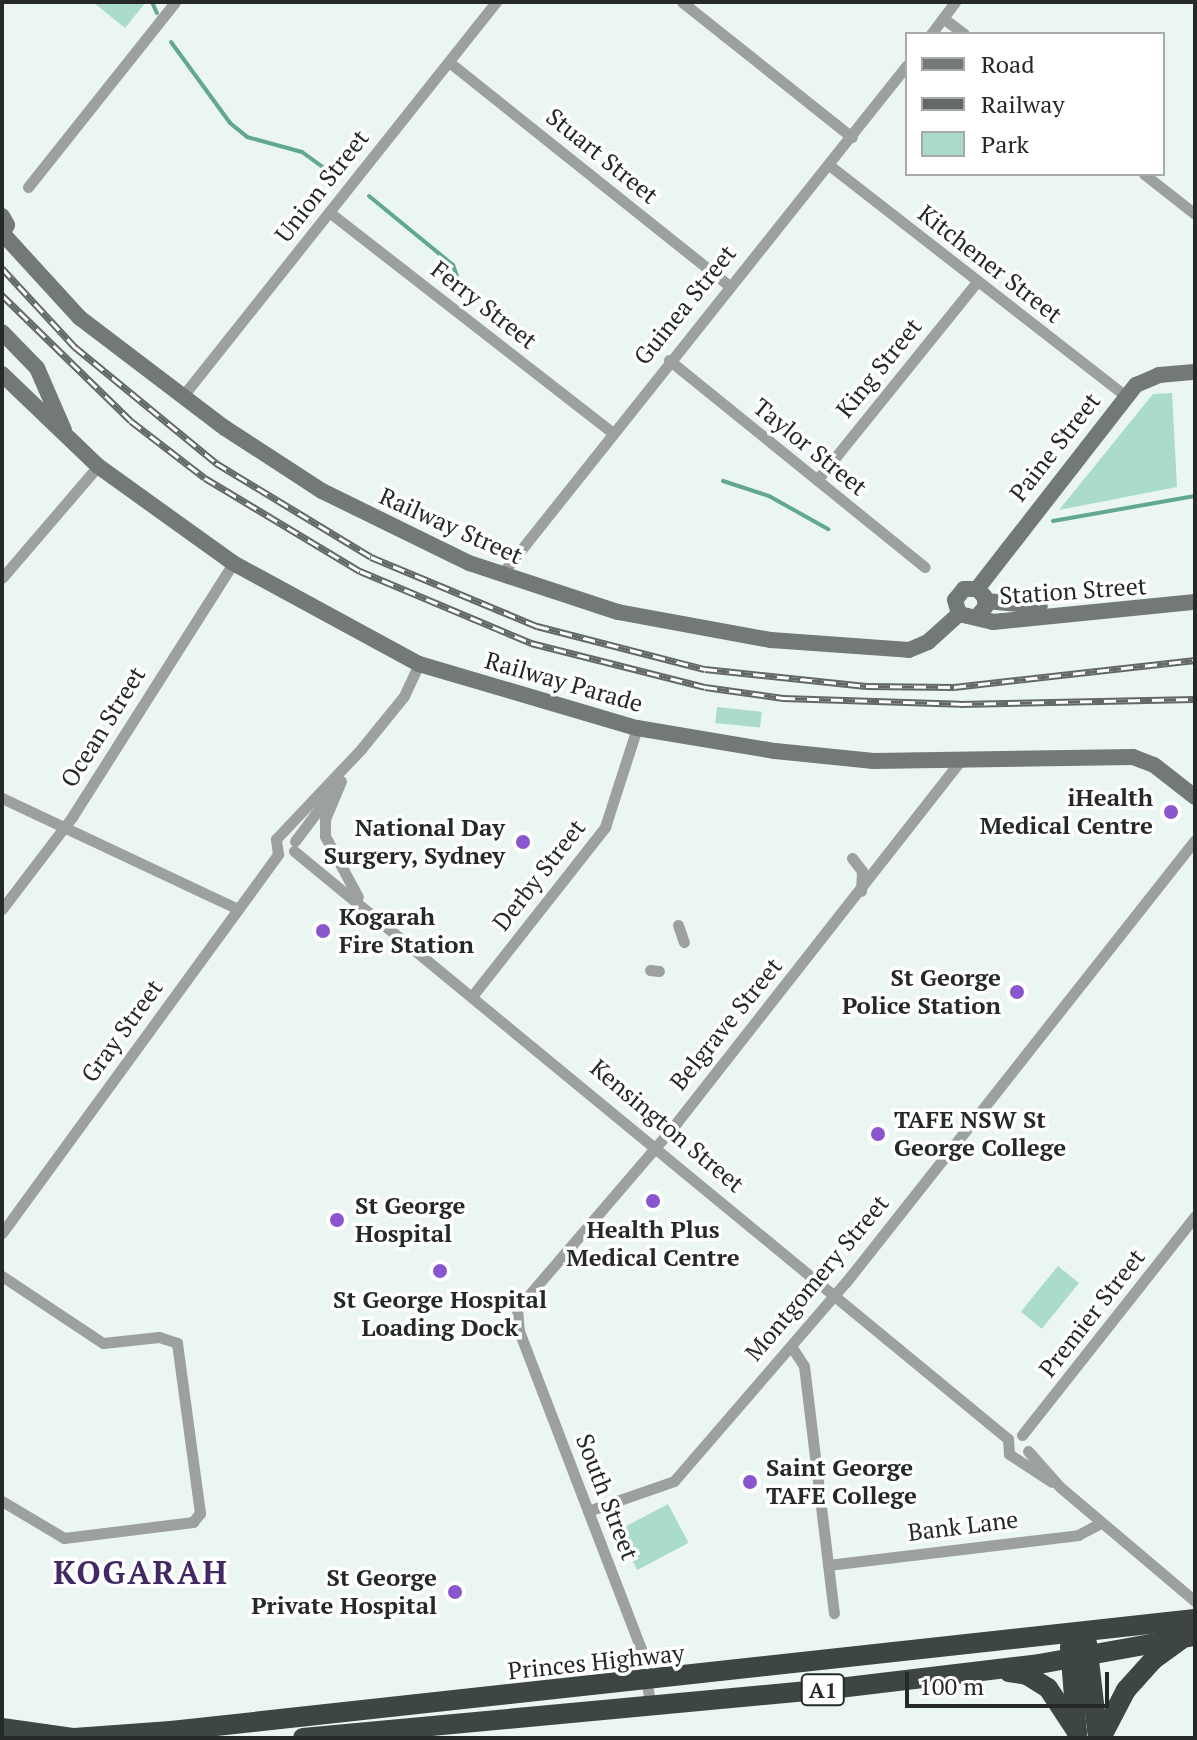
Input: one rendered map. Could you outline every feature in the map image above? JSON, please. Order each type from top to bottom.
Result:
[{"type":"highway","name":"Princes Highway","points":[[303,1738],[1077,1632],[1195,1619]]},
{"type":"highway","points":[[1077,1632],[1100,1738]]},
{"type":"highway","name":"Princes Highway","points":[[2,1728],[74,1738],[649,1692],[806,1692],[995,1669],[1190,1636]]},
{"type":"highway","points":[[1100,1738],[1126,1690],[1153,1660],[1190,1636]]},
{"type":"highway","name":"A1","points":[[1078,1735],[1080,1656]]},
{"type":"highway","name":"A1","points":[[995,1669],[1039,1681],[1055,1695],[1078,1735]]},
{"type":"main road","points":[[2,216],[7,225],[2,234]]},
{"type":"main road","name":"Railway Street","points":[[2,234],[80,318],[182,397],[322,491],[415,540],[501,575],[646,619],[783,642],[909,650],[934,638],[959,614],[957,595],[968,587],[981,595]]},
{"type":"main road","name":"Railway Parade","points":[[2,332],[29,359],[66,436]]},
{"type":"main road","points":[[23,395],[35,381],[29,359]]},
{"type":"main road","name":"Paine Street","points":[[981,595],[1126,396],[1150,377],[1195,372]]},
{"type":"main road","name":"Railway Parade","points":[[2,374],[98,466],[233,563],[419,664],[637,728],[845,759],[1118,756],[1147,761],[1195,797]]},
{"type":"main road","points":[[977,617],[981,595]]},
{"type":"main road","name":"Station Street","points":[[981,595],[1023,607],[1159,599],[1172,604]]},
{"type":"main road","name":"Station Street","points":[[959,614],[1000,622],[1195,602]]},
{"type":"street","points":[[28,187],[175,2]]},
{"type":"street","name":"Union Street","points":[[182,397],[496,2]]},
{"type":"street","points":[[682,2],[852,137]]},
{"type":"street","points":[[932,32],[955,2]]},
{"type":"street","points":[[943,18],[961,32]]},
{"type":"street","name":"Stuart Street","points":[[449,62],[728,285]]},
{"type":"street","name":"Guinea Street","points":[[501,575],[728,285],[852,137],[905,68]]},
{"type":"street","name":"Kitchener Street","points":[[829,165],[976,283],[1126,396]]},
{"type":"street","points":[[1147,176],[1195,214]]},
{"type":"street","name":"Ferry Street","points":[[329,212],[612,432]]},
{"type":"street","name":"King Street","points":[[817,480],[976,283]]},
{"type":"street","name":"Taylor Street","points":[[669,360],[925,567]]},
{"type":"street","points":[[2,578],[98,466]]},
{"type":"street","name":"Ocean Street","points":[[2,909],[63,827],[233,563]]},
{"type":"street","points":[[361,749],[295,846],[278,854],[277,838],[361,749],[404,696],[419,664]]},
{"type":"street","name":"Derby Street","points":[[473,995],[605,827],[637,728]]},
{"type":"street","name":"Belgrave Street","points":[[517,1309],[656,1145],[861,892],[961,760]]},
{"type":"street","points":[[341,781],[325,819],[325,836],[364,906]]},
{"type":"street","points":[[2,798],[238,909]]},
{"type":"street","points":[[277,838],[287,835],[295,846]]},
{"type":"street","name":"Montgomery Street","points":[[588,1511],[674,1481],[835,1296],[1195,840]]},
{"type":"street","name":"Kensington Street","points":[[295,846],[1008,1439],[1007,1453],[1024,1454]]},
{"type":"street","name":"Gray Street","points":[[2,1233],[278,854]]},
{"type":"street","points":[[852,858],[862,871],[861,892]]},
{"type":"street","points":[[678,925],[684,942]]},
{"type":"street","name":"Premier Street","points":[[1022,1435],[1195,1216]]},
{"type":"street","points":[[2,1276],[97,1341],[115,1345],[159,1337],[177,1343],[198,1519],[64,1538],[2,1501]]},
{"type":"street","name":"South Street","points":[[517,1309],[519,1332],[641,1649],[649,1692]]},
{"type":"street","points":[[791,1346],[804,1366],[834,1613]]},
{"type":"street","points":[[1008,1439],[1022,1435],[1024,1454],[1101,1523],[1193,1597]]},
{"type":"street","name":"Bank Lane","points":[[828,1565],[1078,1535],[1101,1523]]},
{"type":"green space","points":[[93,2],[146,2],[125,28]]},
{"type":"green space","points":[[1172,393],[1177,487],[1059,510],[1153,394]]},
{"type":"green space","points":[[717,707],[762,712],[760,728],[715,723]]},
{"type":"green space","points":[[1058,1266],[1079,1283],[1042,1329],[1021,1312]]},
{"type":"green space","points":[[668,1504],[689,1543],[637,1570],[617,1531]]},
{"type":"waterway","points":[[152,2],[157,13]]},
{"type":"waterway","points":[[171,42],[230,123],[247,137],[302,152],[334,175]]},
{"type":"waterway","points":[[369,196],[453,265],[461,288]]},
{"type":"waterway","points":[[723,481],[769,496],[828,529]]},
{"type":"waterway","points":[[1053,521],[1195,496]]},
{"type":"railway","points":[[2,268],[75,347],[216,463],[371,557],[537,626],[705,669],[866,686],[954,687],[1195,660]]},
{"type":"railway","points":[[2,295],[131,421],[205,478],[360,571],[531,643],[705,687],[783,698],[960,704],[1195,699]]},
{"type":"place","name":"iHealth Medical Centre","points":[[1171,812]]},
{"type":"place","name":"National Day Surgery, Sydney","points":[[523,842]]},
{"type":"place","name":"Kogarah Fire Station","points":[[323,931]]},
{"type":"place","name":"St George Police Station","points":[[1017,992]]},
{"type":"place","name":"TAFE NSW St George College","points":[[878,1134]]},
{"type":"place","name":"Health Plus Medical Centre","points":[[653,1201]]},
{"type":"place","name":"St George Hospital","points":[[337,1220]]},
{"type":"place","name":"St George Hospital Loading Dock","points":[[440,1271]]},
{"type":"place","name":"Saint George TAFE College","points":[[750,1482]]},
{"type":"place","name":"St George Private Hospital","points":[[455,1592]]},
{"type":"district","name":"KOGARAH","points":[[141,1572]]}]
